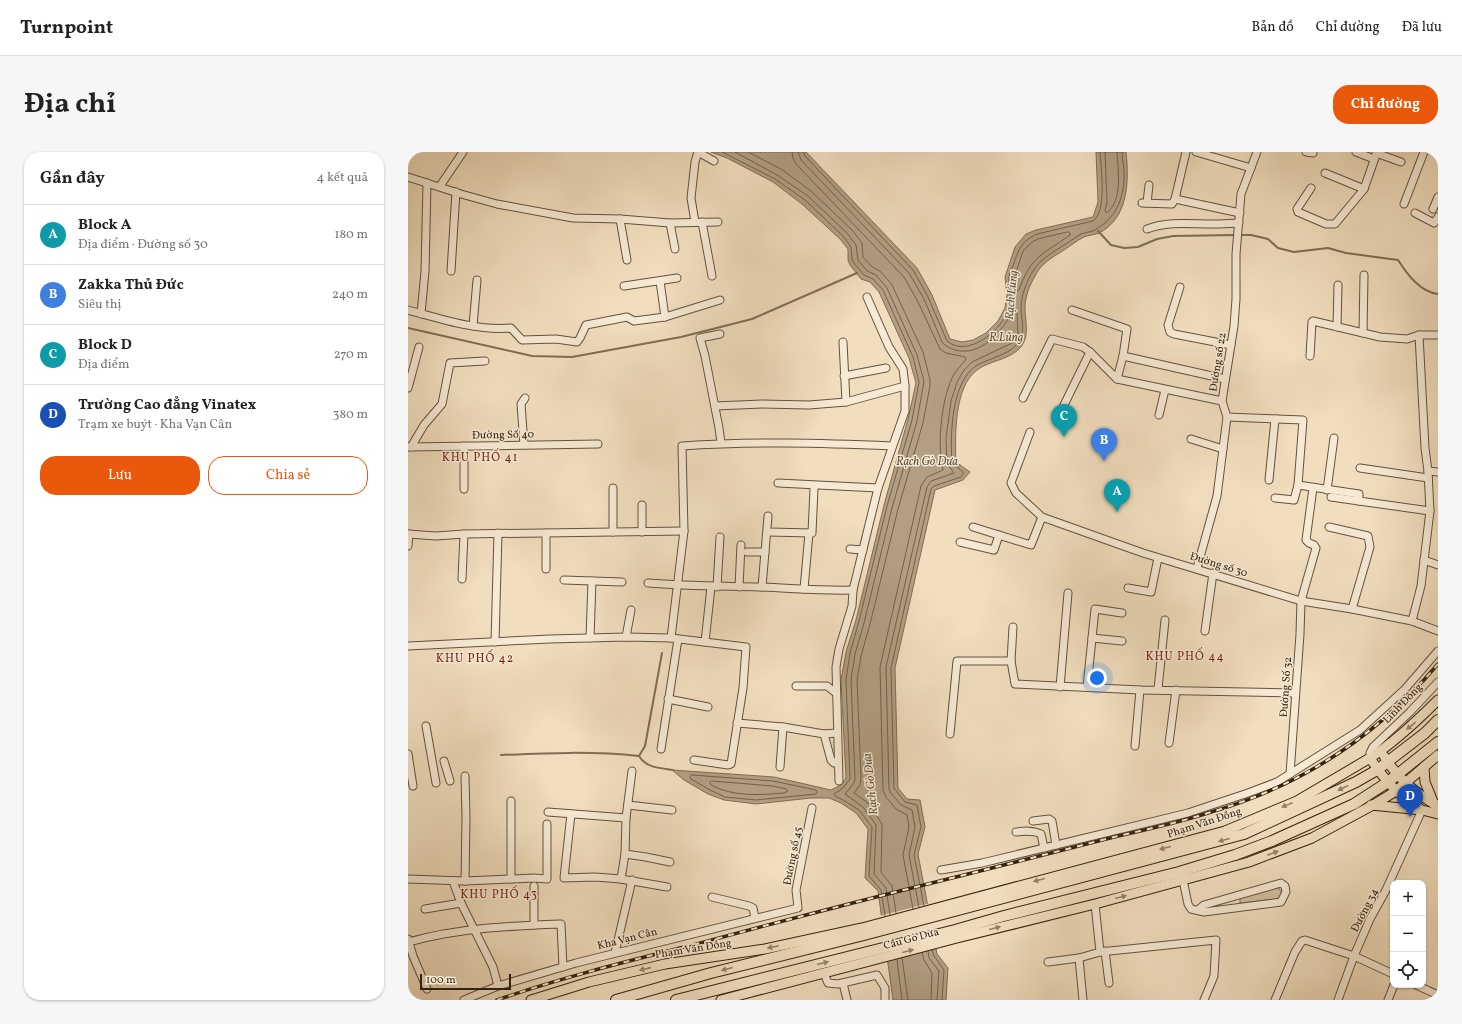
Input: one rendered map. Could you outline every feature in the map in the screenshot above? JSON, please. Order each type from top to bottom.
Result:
[{"type":"highway","name":"Phạm Văn Đồng","points":[[949,908],[1244,834],[1356,782],[1377,770],[1425,733],[1438,720]]},
{"type":"highway","points":[[956,934],[1004,916],[1179,872],[1272,841],[1354,804],[1398,775],[1438,742]]},
{"type":"highway","points":[[1424,754],[1424,767]]},
{"type":"highway","name":"Cầu Gò Dưa","points":[[846,939],[863,932],[949,908]]},
{"type":"highway","name":"Cầu Gò Dưa","points":[[869,956],[956,934]]},
{"type":"highway","points":[[616,1000],[711,973],[846,939]]},
{"type":"highway","points":[[676,1000],[869,956]]},
{"type":"main road","name":"Phạm Văn Đồng","points":[[949,908],[1225,831],[1297,800],[1349,771],[1370,758],[1378,749],[1416,722],[1438,700]]},
{"type":"main road","points":[[1378,749],[1405,783],[1436,805]]},
{"type":"main road","points":[[956,934],[1095,904],[1249,862],[1312,838],[1373,805],[1396,791],[1438,754]]},
{"type":"main road","points":[[1370,758],[1377,770],[1396,791],[1406,801],[1422,810]]},
{"type":"main road","points":[[1424,767],[1425,782],[1436,805]]},
{"type":"main road","points":[[1354,804],[1422,810],[1438,814]]},
{"type":"main road","points":[[1242,852],[1249,862]]},
{"type":"main road","name":"Phạm Văn Đồng","points":[[531,1000],[589,982],[665,964],[765,949],[811,939],[863,932]]},
{"type":"main road","points":[[811,939],[846,939]]},
{"type":"main road","points":[[720,1000],[824,973],[869,956]]},
{"type":"street","points":[[440,186],[463,152]]},
{"type":"street","points":[[712,276],[699,222],[691,198],[698,152],[714,161]]},
{"type":"street","points":[[1149,185],[1145,203],[1172,204],[1176,199],[1186,152]]},
{"type":"street","points":[[1196,152],[1251,168]]},
{"type":"street","points":[[1147,229],[1156,225],[1169,223],[1238,225],[1241,194],[1257,152]]},
{"type":"street","points":[[1356,152],[1376,155],[1401,162]]},
{"type":"street","points":[[1404,204],[1424,152]]},
{"type":"street","points":[[1311,188],[1297,210],[1298,212],[1326,224],[1335,224],[1364,189],[1376,155]]},
{"type":"street","points":[[1325,173],[1364,189]]},
{"type":"street","points":[[408,177],[497,204],[573,218],[620,219],[670,224],[718,222]]},
{"type":"street","points":[[421,314],[425,271],[427,183]]},
{"type":"street","points":[[451,272],[456,192]]},
{"type":"street","points":[[1433,209],[1438,197]]},
{"type":"street","points":[[1176,199],[1240,214]]},
{"type":"street","points":[[1415,213],[1434,223],[1438,217]]},
{"type":"street","points":[[620,219],[627,260]]},
{"type":"street","points":[[670,224],[675,249]]},
{"type":"street","name":"Đường số 22","points":[[1197,568],[1217,496],[1227,417],[1222,401],[1231,345],[1236,299],[1236,254],[1238,225]]},
{"type":"street","points":[[1363,333],[1364,275]]},
{"type":"street","points":[[624,286],[677,278]]},
{"type":"street","points":[[473,326],[476,280]]},
{"type":"street","points":[[660,281],[665,317]]},
{"type":"street","points":[[1337,328],[1338,285]]},
{"type":"street","points":[[1180,287],[1168,325],[1170,332],[1231,345]]},
{"type":"street","points":[[839,781],[836,693],[836,668],[838,655],[852,606],[853,590],[878,488],[905,410],[903,369],[890,347],[866,296]]},
{"type":"street","points":[[408,310],[473,326],[499,329],[511,328],[522,340],[556,340],[577,342],[586,325],[627,317],[634,321],[665,317],[720,300]]},
{"type":"street","points":[[1072,310],[1127,329],[1128,332],[1117,379]]},
{"type":"street","points":[[1310,356],[1313,321],[1337,328],[1380,337],[1407,339],[1419,335],[1438,335]]},
{"type":"street","points":[[720,334],[700,338],[705,356],[721,443]]},
{"type":"street","points":[[1412,621],[1421,586],[1430,511],[1419,335]]},
{"type":"street","points":[[1023,398],[1052,339],[1083,347],[1117,379],[1222,401]]},
{"type":"street","points":[[843,342],[846,402]]},
{"type":"street","points":[[408,388],[419,347]]},
{"type":"street","points":[[1063,407],[1090,352]]},
{"type":"street","points":[[1123,356],[1225,379]]},
{"type":"street","points":[[410,447],[424,425],[442,404],[450,363],[485,361]]},
{"type":"street","points":[[844,376],[886,368]]},
{"type":"street","points":[[715,406],[762,404],[809,405],[846,402],[905,386]]},
{"type":"street","points":[[1159,415],[1165,390]]},
{"type":"street","points":[[524,445],[521,404],[525,398]]},
{"type":"street","points":[[1227,417],[1303,420],[1298,485],[1294,500],[1275,498]]},
{"type":"street","points":[[1269,480],[1275,419]]},
{"type":"street","name":"Đường số 30","points":[[1030,432],[1011,484],[1016,493],[1042,517],[1158,558],[1197,568],[1301,601],[1412,621],[1438,631]]},
{"type":"street","points":[[1327,490],[1334,438]]},
{"type":"street","points":[[1191,439],[1223,449]]},
{"type":"street","points":[[661,749],[675,638],[678,586],[684,530],[682,446],[721,443],[820,443],[892,446]]},
{"type":"street","name":"Đường Số 40","points":[[410,447],[598,444]]},
{"type":"street","points":[[464,446],[464,489]]},
{"type":"street","points":[[1360,468],[1428,474],[1438,472]]},
{"type":"street","points":[[778,483],[878,488]]},
{"type":"street","points":[[1298,485],[1359,494],[1359,501]]},
{"type":"street","points":[[613,488],[613,532]]},
{"type":"street","points":[[804,589],[809,533],[812,531],[814,488]]},
{"type":"street","name":"Đường Số 32","points":[[1290,774],[1301,601],[1316,548],[1306,540],[1313,488]]},
{"type":"street","points":[[1331,497],[1430,511]]},
{"type":"street","points":[[642,505],[642,532]]},
{"type":"street","points":[[762,587],[768,532],[768,516]]},
{"type":"street","points":[[973,527],[1031,545],[1042,517]]},
{"type":"street","points":[[1329,527],[1368,536],[1370,547],[1352,609]]},
{"type":"street","points":[[408,546],[408,534],[436,536],[498,533],[642,532],[684,530]]},
{"type":"street","points":[[768,532],[809,533]]},
{"type":"street","points":[[495,642],[498,533]]},
{"type":"street","points":[[546,533],[546,569]]},
{"type":"street","points":[[462,579],[464,534]]},
{"type":"street","points":[[960,542],[994,550],[999,535]]},
{"type":"street","points":[[705,642],[720,537]]},
{"type":"street","points":[[739,587],[741,545]]},
{"type":"street","points":[[850,549],[863,550]]},
{"type":"street","points":[[747,552],[765,552]]},
{"type":"street","points":[[1128,588],[1151,592],[1158,558]]},
{"type":"street","points":[[1424,560],[1438,565]]},
{"type":"street","points":[[1205,631],[1213,573]]},
{"type":"street","points":[[564,580],[622,582]]},
{"type":"street","points":[[590,638],[592,581]]},
{"type":"street","points":[[648,583],[678,586],[762,587],[826,591],[853,590]]},
{"type":"street","points":[[1060,686],[1068,593]]},
{"type":"street","points":[[626,637],[631,610]]},
{"type":"street","points":[[1087,687],[1095,610],[1122,613]]},
{"type":"street","points":[[1158,689],[1166,620]]},
{"type":"street","points":[[1013,627],[1011,662],[1015,684],[1140,690],[1158,689],[1295,693]]},
{"type":"street","points":[[408,646],[626,637],[675,638],[746,647],[743,688],[731,764],[728,765],[694,760]]},
{"type":"street","points":[[1092,638],[1122,641]]},
{"type":"street","points":[[941,870],[982,863],[1188,813],[1276,782],[1360,730],[1405,689],[1438,651]]},
{"type":"street","points":[[950,734],[957,661],[1011,662]]},
{"type":"street","name":"Linh Đông","points":[[1378,749],[1381,740],[1438,682]]},
{"type":"street","points":[[796,686],[827,686],[836,693]]},
{"type":"street","points":[[1135,746],[1140,690]]},
{"type":"street","points":[[1169,743],[1176,690]]},
{"type":"street","points":[[668,699],[708,707]]},
{"type":"street","points":[[737,724],[783,727],[824,734],[837,732]]},
{"type":"street","points":[[426,726],[436,782]]},
{"type":"street","points":[[780,767],[783,727]]},
{"type":"street","points":[[824,734],[832,762],[838,764]]},
{"type":"street","points":[[1349,771],[1378,749]]},
{"type":"street","points":[[408,754],[413,786]]},
{"type":"street","points":[[444,761],[450,781]]},
{"type":"street","points":[[621,879],[625,854],[626,818],[632,771]]},
{"type":"street","points":[[465,776],[465,881]]},
{"type":"street","points":[[511,801],[511,879]]},
{"type":"street","points":[[628,805],[672,810]]},
{"type":"street","name":"Đường số 45","points":[[798,908],[796,890],[812,808]]},
{"type":"street","name":"Đường 34","points":[[1338,1000],[1354,956],[1370,919],[1386,890],[1422,810]]},
{"type":"street","points":[[548,812],[626,818]]},
{"type":"street","points":[[571,814],[564,878],[595,877],[621,879],[667,887]]},
{"type":"street","points":[[1033,821],[1049,819],[1052,821],[1056,845]]},
{"type":"street","points":[[408,879],[465,881],[547,879],[547,824]]},
{"type":"street","points":[[1016,832],[1037,832],[1040,834],[1044,848]]},
{"type":"street","points":[[625,854],[670,862]]},
{"type":"street","points":[[615,953],[632,880]]},
{"type":"street","points":[[1183,880],[1188,904],[1191,909],[1204,912],[1281,902],[1286,892],[1285,886],[1282,883],[1270,886],[1204,905],[1198,910]]},
{"type":"street","points":[[453,881],[461,903],[493,967],[498,986]]},
{"type":"street","points":[[534,886],[534,925]]},
{"type":"street","points":[[712,897],[749,906],[753,908],[755,918]]},
{"type":"street","points":[[425,909],[461,903]]},
{"type":"street","points":[[1095,904],[1109,983]]},
{"type":"street","name":"Kha Vạn Cân","points":[[464,1000],[498,986],[563,967],[798,908]]},
{"type":"street","points":[[427,989],[411,957],[408,940],[474,930],[561,924],[563,967]]},
{"type":"street","points":[[1048,962],[1079,958],[1103,952],[1216,940],[1214,976],[1204,1000]]},
{"type":"street","points":[[1275,1000],[1300,942],[1305,940],[1354,956],[1390,973]]},
{"type":"street","points":[[1079,958],[1083,1000]]},
{"type":"street","points":[[824,973],[828,983],[838,984],[877,975],[885,988],[885,1000]]},
{"type":"street","points":[[843,983],[847,1000]]},
{"type":"street","points":[[1388,1000],[1393,988]]},
{"type":"street","points":[[1423,988],[1438,995]]},
{"type":"shaded area","points":[[1278,887],[1282,893],[1280,898],[1240,903],[1240,898]]},
{"type":"water","name":"Rạch Gò Dưa","points":[[711,152],[806,152],[917,268],[932,295],[950,339],[962,342],[973,340],[986,333],[998,321],[1005,308],[1007,295],[1005,277],[1015,247],[1026,234],[1036,230],[1093,217],[1098,202],[1096,152],[1126,152],[1127,186],[1122,208],[1116,218],[1109,226],[1099,233],[1086,236],[1050,259],[1040,268],[1031,283],[1026,299],[1026,335],[1022,345],[1018,350],[1009,356],[987,364],[977,370],[969,378],[964,388],[960,400],[956,426],[956,462],[970,472],[963,480],[935,490],[895,668],[898,788],[907,799],[920,800],[925,827],[918,854],[937,954],[948,968],[946,1000],[893,1000],[878,891],[865,878],[868,829],[856,813],[841,803],[829,798],[811,798],[756,804],[724,800],[708,794],[684,780],[672,770],[774,777],[831,790],[841,785],[846,778],[841,680],[846,652],[856,620],[916,383],[909,358],[879,292],[870,282],[861,279],[850,265],[848,260],[848,249],[840,239],[802,204],[773,182],[727,158]]},
{"type":"pier","points":[[930,903],[938,946],[886,960],[879,916]]},
{"type":"waterway","points":[[1098,231],[1111,245],[1124,248],[1138,247],[1157,239],[1173,236],[1235,235]]},
{"type":"waterway","points":[[1239,235],[1251,235],[1268,239],[1278,248],[1294,252],[1328,248],[1346,253],[1398,260],[1415,282],[1425,290],[1438,294]]},
{"type":"waterway","points":[[408,328],[532,356],[572,357],[681,337],[752,319],[857,273]]},
{"type":"waterway","points":[[639,756],[645,746],[662,653]]},
{"type":"waterway","points":[[501,755],[570,753],[622,754],[639,756],[649,765],[673,770]]},
{"type":"railway","points":[[497,1000],[602,968],[868,899],[1177,822],[1244,801],[1276,788],[1336,755],[1364,735],[1390,713],[1415,690],[1438,664]]},
{"type":"place","name":"Block D","points":[[1064,437]]},
{"type":"place","name":"Zakka Thủ Đức","points":[[1104,461]]},
{"type":"place","name":"Block A","points":[[1117,512]]},
{"type":"place","name":"Trường Cao đẳng Vinatex","points":[[1410,817]]},
{"type":"district","name":"KHU PHỐ 41","points":[[480,457]]},
{"type":"district","name":"KHU PHỐ 44","points":[[1185,656]]},
{"type":"district","name":"KHU PHỐ 42","points":[[475,658]]},
{"type":"district","name":"KHU PHỐ 43","points":[[499,894]]},
{"type":"water label","name":"Rạch Lùng","points":[[1011,295]]},
{"type":"water label","name":"R.Lũng","points":[[1006,337]]}]
